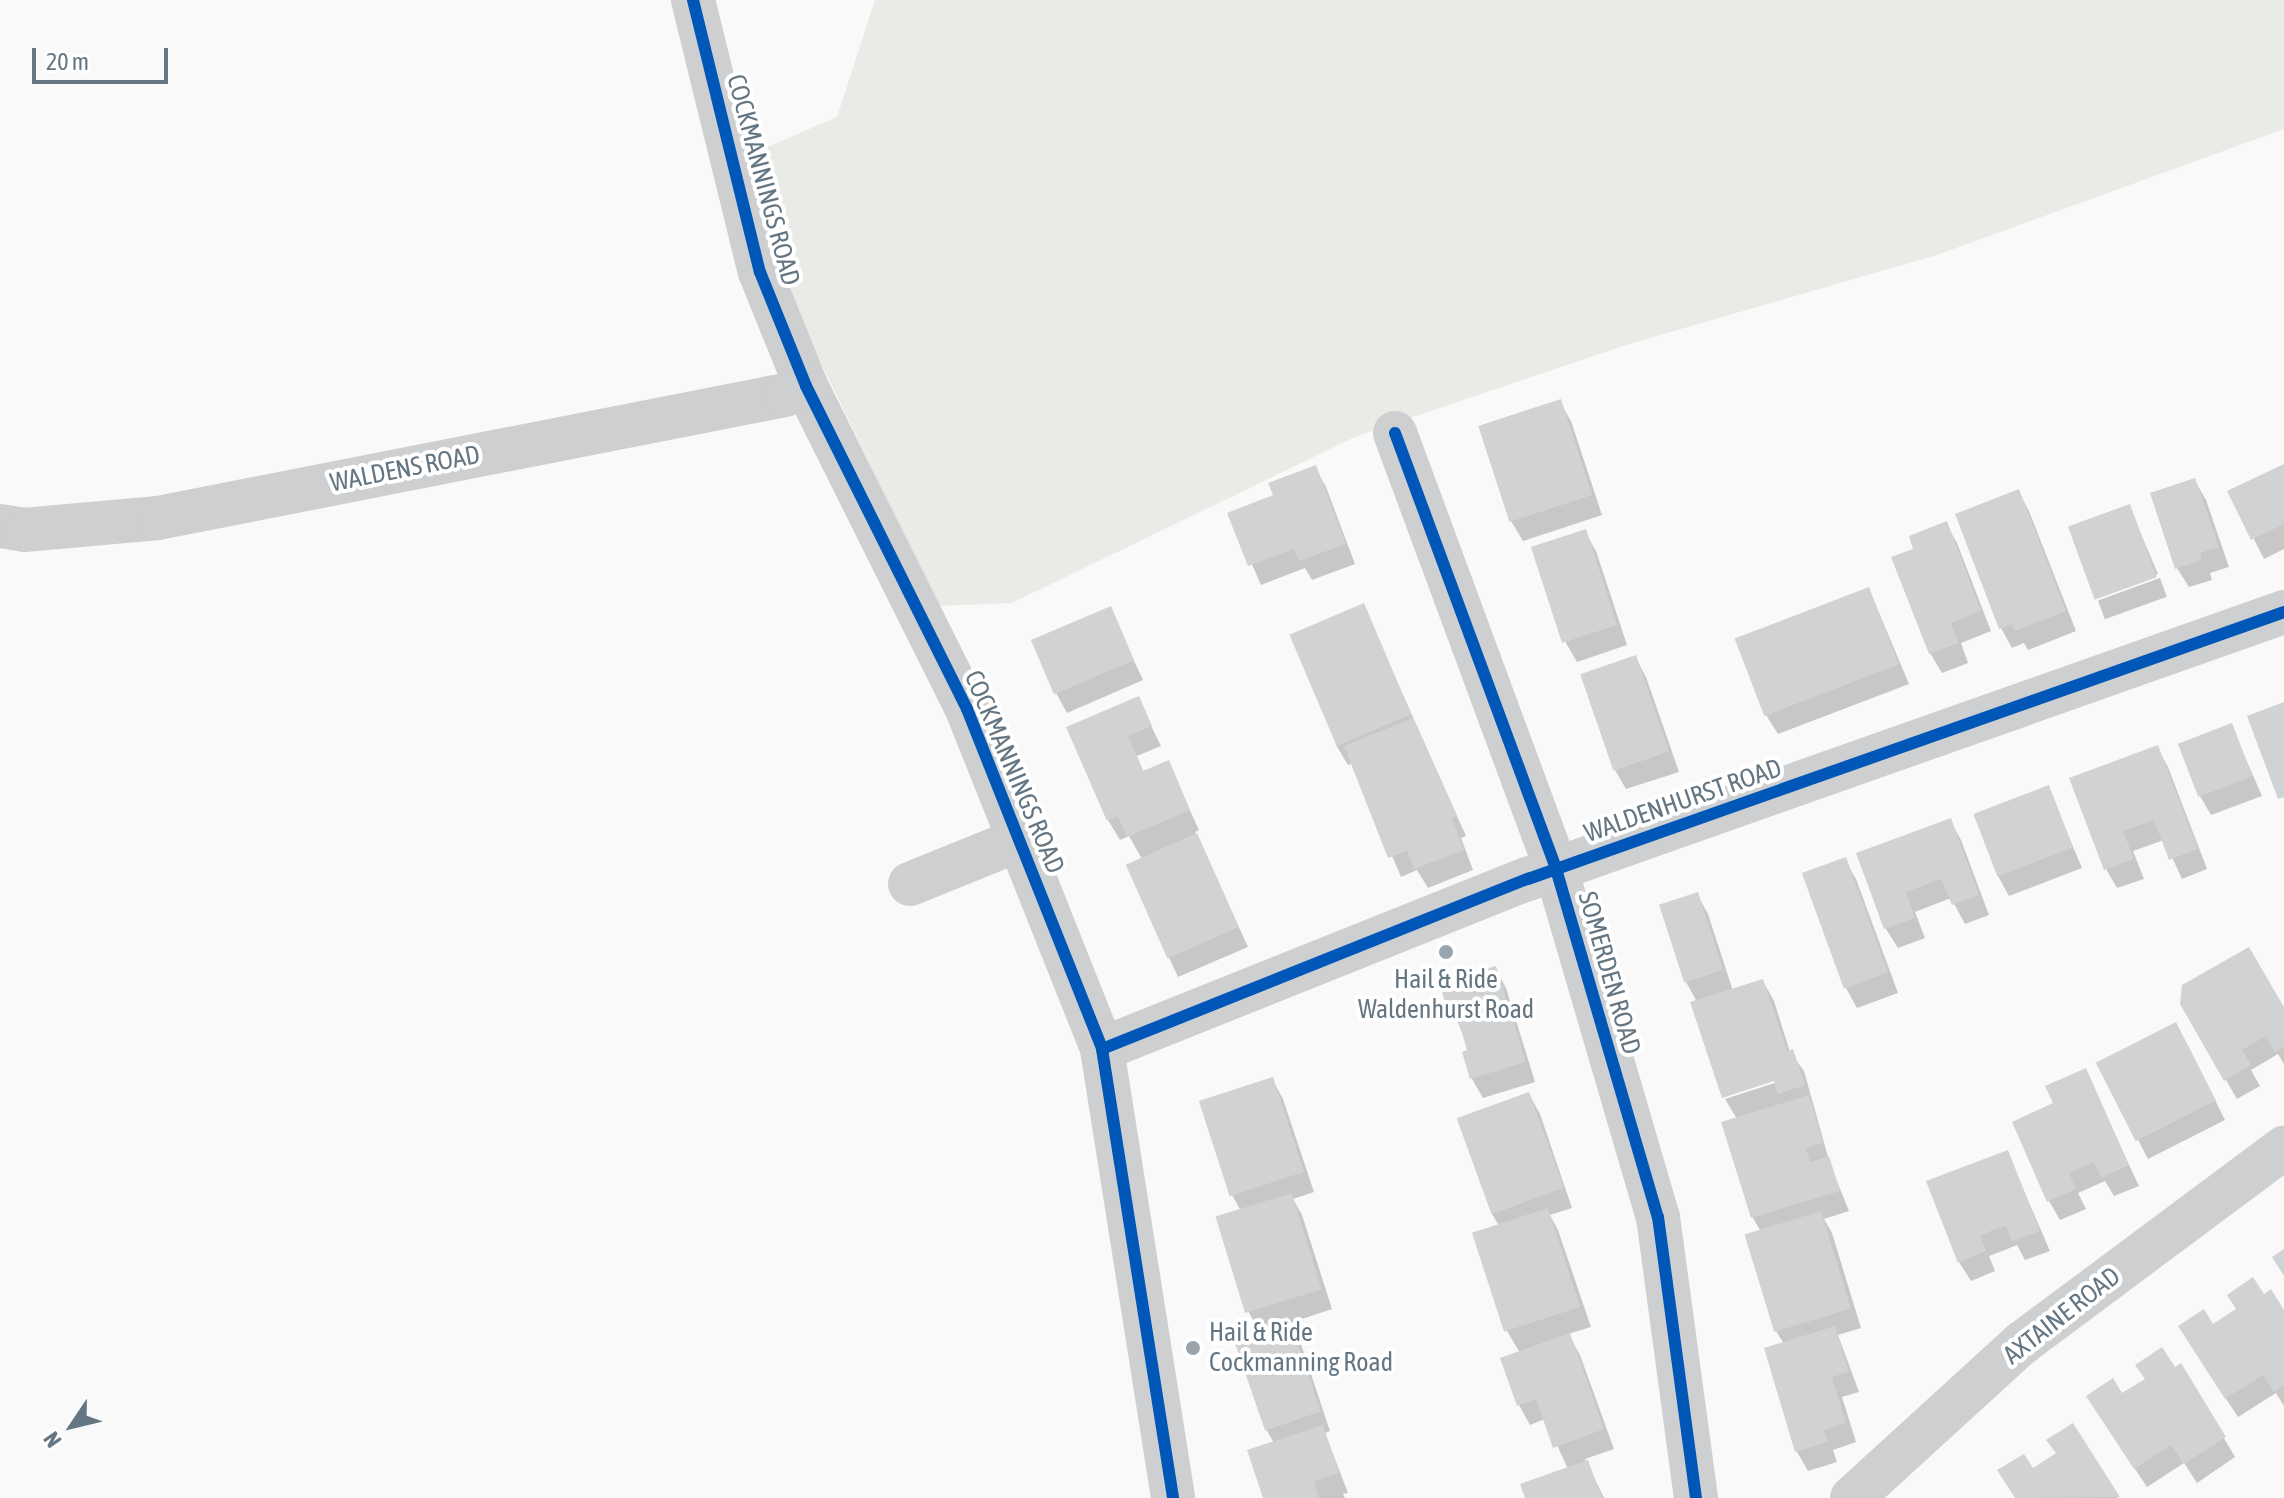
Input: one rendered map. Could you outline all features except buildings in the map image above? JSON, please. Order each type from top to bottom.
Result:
[{"type":"street","name":"COCKMANNINGS ROAD","points":[[693,0],[760,272],[806,386],[967,709],[1102,1049],[1173,1498]]},
{"type":"street","name":"WALDENS ROAD","points":[[0,526],[24,530],[158,518],[785,395],[806,386]]},
{"type":"street","name":"SOMERDEN ROAD","points":[[1395,433],[1556,869],[1658,1217],[1696,1498]]},
{"type":"street","name":"WALDENHURST ROAD","points":[[1102,1049],[1556,869],[2284,612]]},
{"type":"street","points":[[910,884],[1021,839]]},
{"type":"street","name":"AXTAINE ROAD","points":[[1852,1498],[2022,1343],[2284,1148]]},
{"type":"shaded area","points":[[875,0],[2284,0],[2284,129],[1937,255],[1629,344],[1357,436],[1012,603],[939,606],[796,312],[760,150],[837,117]]},
{"type":"cycle path","points":[[693,0],[760,272],[806,386],[967,709],[1102,1049],[1173,1498]]},
{"type":"cycle path","points":[[1395,433],[1556,869],[1658,1217],[1696,1498]]},
{"type":"cycle path","points":[[1102,1049],[1528,879],[2284,612]]},
{"type":"place","name":"Hail & Ride Waldenhurst Road","points":[[1446,952]]},
{"type":"place","name":"Hail & Ride Cockmanning Road","points":[[1193,1348]]}]
